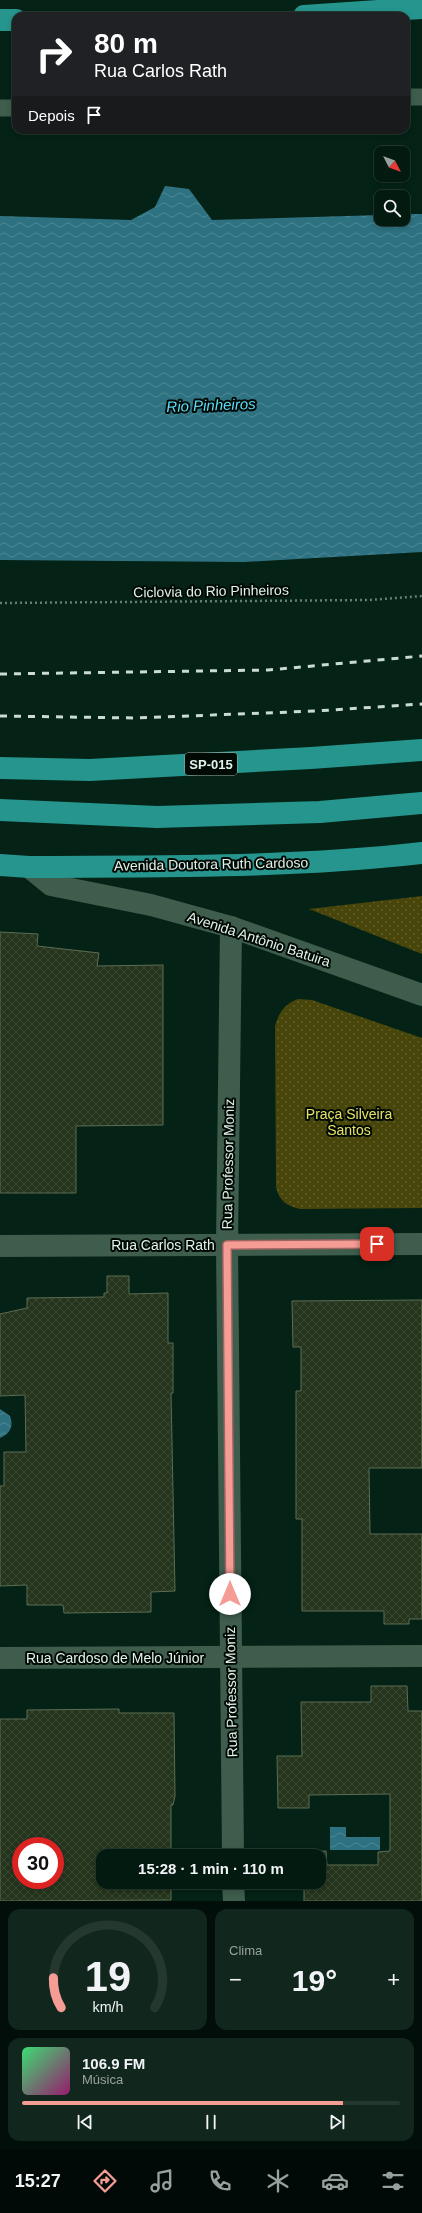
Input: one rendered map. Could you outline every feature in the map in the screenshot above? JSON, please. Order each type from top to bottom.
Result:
[{"type":"highway","points":[[363,12],[422,8]]},
{"type":"highway","points":[[0,20],[12,20]]},
{"type":"highway","name":"SP-015","points":[[0,768],[90,770],[311,758],[422,750]]},
{"type":"highway","points":[[0,810],[157,817],[320,812],[422,803]]},
{"type":"highway","name":"Avenida Doutora Ruth Cardoso","points":[[0,865],[29,867],[237,865],[368,859],[422,853]]},
{"type":"street","name":"Avenida Antônio Batuira","points":[[29,867],[51,885],[151,906],[232,927],[422,995]]},
{"type":"street","name":"Rua Professor Moniz","points":[[232,927],[227,1245],[233,1849]]},
{"type":"street","name":"Rua Carlos Rath","points":[[0,1246],[422,1244]]},
{"type":"street","name":"Rua Cardoso de Melo Júnior","points":[[0,1658],[422,1656]]},
{"type":"street","points":[[233,1889],[234,1901]]},
{"type":"lane","points":[[410,97],[422,97]]},
{"type":"lane","points":[[0,108],[12,108]]},
{"type":"path","name":"Ciclovia do Rio Pinheiros","points":[[0,603],[369,600],[422,596]]},
{"type":"green space","points":[[422,896],[422,954],[309,909]]},
{"type":"green space","name":"Praça Silveira Santos","points":[[298,999],[312,1000],[422,1038],[422,1208],[300,1209],[287,1204],[279,1196],[276,1187],[275,1026],[283,1009],[289,1003]]},
{"type":"water","name":"Rio Pinheiros","points":[[165,186],[189,189],[212,220],[374,215],[374,226],[410,226],[410,214],[422,214],[422,552],[244,562],[0,560],[0,216],[131,220],[155,207]]},
{"type":"water","points":[[0,1409],[10,1416],[12,1423],[9,1432],[0,1438]]},
{"type":"water","points":[[330,1827],[346,1827],[346,1837],[380,1837],[380,1850],[330,1850]]},
{"type":"building","points":[[0,932],[38,934],[37,946],[99,953],[97,966],[163,965],[163,1125],[76,1126],[76,1193],[0,1193]]},
{"type":"building","points":[[107,1276],[129,1276],[129,1294],[168,1293],[168,1343],[173,1343],[173,1393],[171,1393],[175,1591],[151,1592],[151,1612],[64,1613],[63,1605],[27,1605],[27,1585],[0,1586],[0,1486],[4,1486],[4,1452],[26,1452],[25,1395],[0,1396],[0,1314],[27,1308],[27,1298],[104,1297],[104,1293],[107,1293]]},
{"type":"building","points":[[422,1300],[422,1468],[369,1468],[370,1534],[422,1534],[422,1619],[409,1619],[409,1624],[384,1624],[384,1611],[302,1611],[302,1519],[296,1519],[296,1391],[301,1391],[301,1347],[293,1347],[292,1301]]},
{"type":"building","points":[[371,1686],[407,1686],[408,1711],[422,1711],[422,1901],[304,1901],[304,1889],[326,1889],[326,1851],[327,1865],[378,1865],[378,1852],[390,1851],[390,1794],[309,1795],[309,1808],[278,1808],[277,1756],[302,1756],[301,1702],[371,1702]]},
{"type":"building","points":[[119,1709],[119,1713],[174,1713],[175,1796],[173,1805],[171,1805],[171,1849],[96,1849],[96,1889],[171,1889],[171,1900],[0,1901],[0,1719],[27,1719],[27,1710]]},
{"type":"railway","points":[[0,674],[268,670],[422,656]]},
{"type":"railway","points":[[0,716],[136,718],[316,711],[422,704]]},
{"type":"route","points":[[230,1594],[227,1245],[377,1244]]}]
